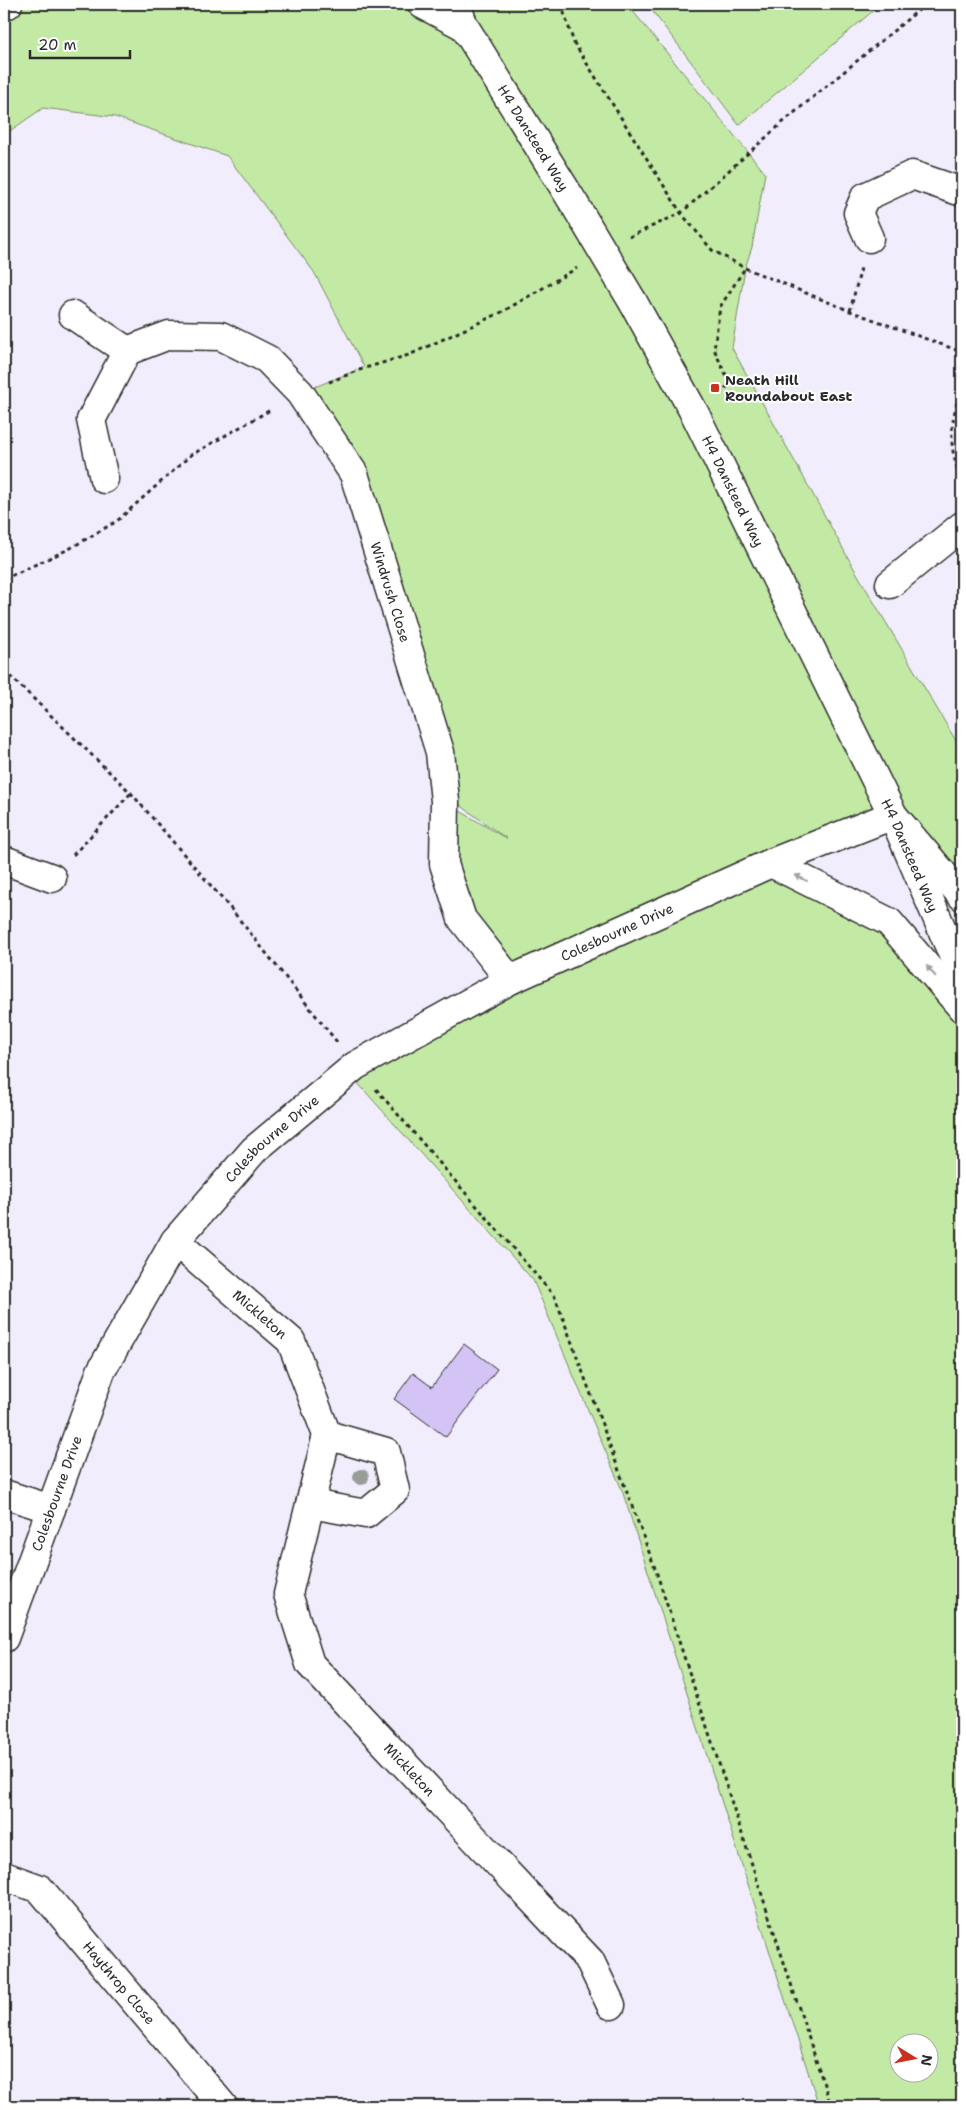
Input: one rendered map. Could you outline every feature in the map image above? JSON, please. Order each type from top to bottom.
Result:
[{"type":"street","points":[[4,6],[8,4]]},
{"type":"street","name":"H4 Dansteed Way","points":[[422,4],[460,15],[633,302],[695,414],[893,815],[962,976]]},
{"type":"street","points":[[869,238],[858,213],[865,197],[912,175],[962,192]]},
{"type":"street","points":[[73,315],[127,350],[91,420],[104,478]]},
{"type":"street","name":"Windrush Close","points":[[127,350],[169,335],[221,336],[267,359],[300,393],[354,474],[440,752],[445,801],[444,864],[462,919],[510,980]]},
{"type":"street","points":[[890,584],[962,526]]},
{"type":"street","points":[[893,815],[962,896]]},
{"type":"street","name":"Colesbourne Drive","points":[[4,1638],[101,1371],[175,1241],[254,1150],[355,1066],[510,980],[771,863],[893,815]]},
{"type":"street","points":[[4,860],[52,878]]},
{"type":"street","points":[[771,863],[889,922],[962,1008]]},
{"type":"street","name":"Mickleton","points":[[175,1241],[291,1341],[327,1435],[288,1594],[310,1664],[590,1961],[611,2005]]},
{"type":"street","points":[[311,1504],[366,1514],[395,1490],[386,1452],[327,1435]]},
{"type":"street","points":[[4,1494],[51,1509]]},
{"type":"street","name":"Haythrop Close","points":[[4,1876],[40,1889],[223,2106]]},
{"type":"path","points":[[561,4],[574,43],[681,213],[712,250],[745,268],[850,311],[962,352]]},
{"type":"path","points":[[628,238],[681,213],[789,117],[926,4]]},
{"type":"path","points":[[850,311],[869,238]]},
{"type":"path","points":[[4,579],[69,550],[116,521],[191,455],[300,393],[365,368],[409,355],[502,312],[578,267]]},
{"type":"path","points":[[695,414],[730,384],[714,348],[720,307],[745,268]]},
{"type":"path","points":[[962,387],[954,411],[951,446],[962,481]]},
{"type":"path","points":[[4,670],[131,793],[231,909],[355,1066],[555,1297],[656,1571],[831,2106]]},
{"type":"path","points":[[52,878],[131,793]]},
{"type":"green space","points":[[4,4],[627,4],[765,173],[752,247],[745,268],[732,348],[852,565],[962,751],[962,896],[893,815],[772,863],[889,922],[962,1008],[962,2106],[819,2106],[622,1490],[533,1280],[348,1072],[510,980],[444,864],[455,808],[507,839],[460,805],[446,750],[368,513],[300,393],[364,367],[314,272],[227,156],[115,117],[43,108],[4,135]]},
{"type":"green space","points":[[647,4],[881,4],[739,125]]},
{"type":"building","points":[[464,1344],[497,1369],[446,1437],[394,1399],[413,1373],[432,1387]]},
{"type":"place","name":"Neath Hill Roundabout East","points":[[715,388]]}]
